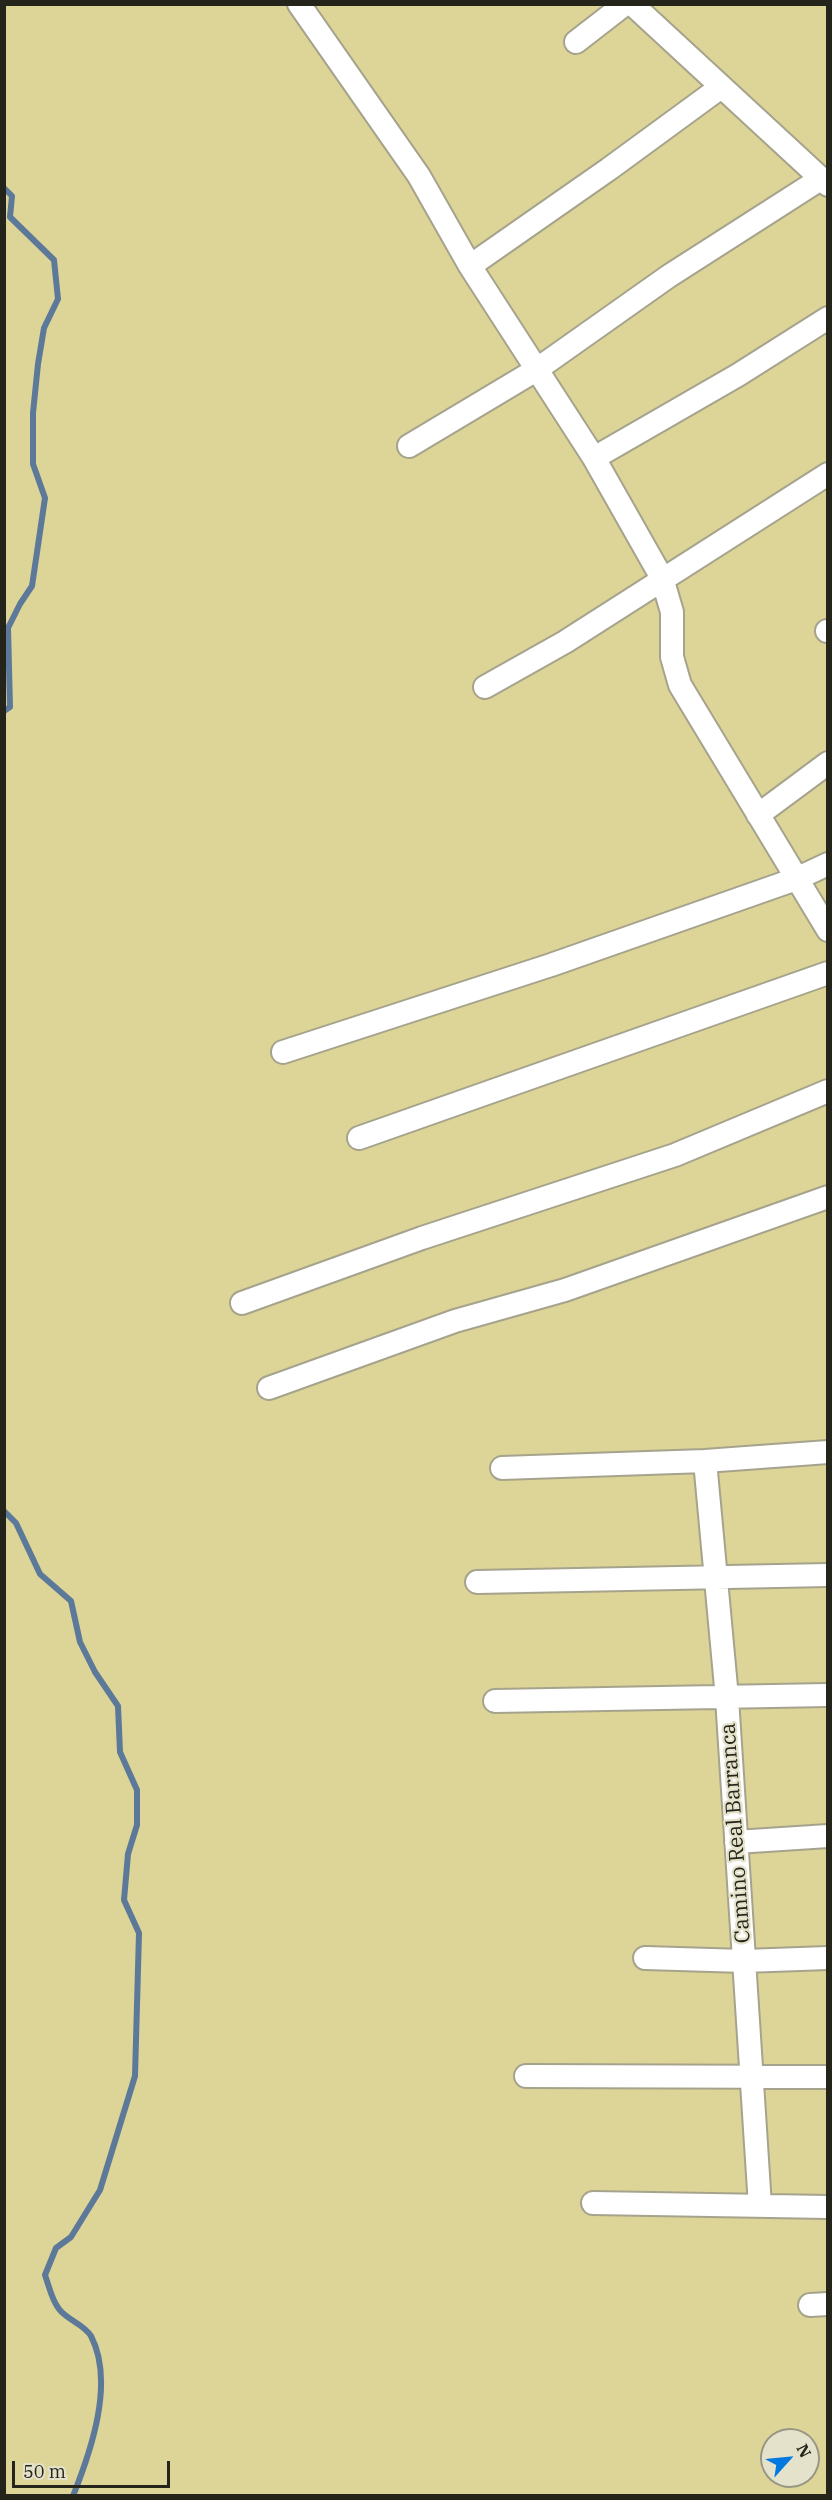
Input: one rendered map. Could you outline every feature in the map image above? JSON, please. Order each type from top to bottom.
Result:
[{"type":"street","points":[[299,4],[419,176],[470,266],[594,459],[662,578],[672,612],[672,657],[681,684],[828,930]]},
{"type":"street","points":[[576,42],[625,4]]},
{"type":"street","points":[[409,446],[536,370],[669,276],[825,182],[632,4]]},
{"type":"street","points":[[470,266],[721,87]]},
{"type":"street","points":[[594,459],[738,375],[828,318]]},
{"type":"street","points":[[485,687],[555,648],[828,474]]},
{"type":"street","points":[[758,815],[828,763]]},
{"type":"street","points":[[283,1052],[540,968],[796,879],[828,864]]},
{"type":"street","points":[[359,1138],[828,973]]},
{"type":"street","points":[[242,1304],[422,1238],[675,1155],[828,1091]]},
{"type":"street","points":[[269,1388],[455,1321],[565,1290],[828,1197]]},
{"type":"street","points":[[502,1468],[705,1461],[828,1452]]},
{"type":"street","name":"Camino Real Barranca","points":[[705,1461],[727,1698],[760,2205]]},
{"type":"street","points":[[477,1582],[828,1575]]},
{"type":"street","points":[[495,1701],[828,1695]]},
{"type":"street","points":[[736,1842],[828,1836]]},
{"type":"street","points":[[645,1958],[744,1961],[828,1958]]},
{"type":"street","points":[[526,2076],[828,2077]]},
{"type":"street","points":[[594,2204],[828,2207]]},
{"type":"shaded area","points":[[5,5],[827,5],[827,2495],[5,2496]]},
{"type":"waterway","points":[[4,188],[12,196],[10,217],[54,260],[58,299],[44,328],[33,413],[33,464],[45,498],[32,586],[8,628],[10,707],[4,711]]},
{"type":"waterway","points":[[4,1511],[16,1523],[40,1574],[71,1601],[80,1642],[95,1672],[118,1706],[120,1752],[137,1790],[137,1825],[128,1854],[124,1900],[139,1933],[135,2076],[100,2190],[71,2237],[56,2248],[45,2275],[59,2309],[91,2336],[98,2354],[101,2374],[101,2395],[93,2438],[73,2496]]}]
